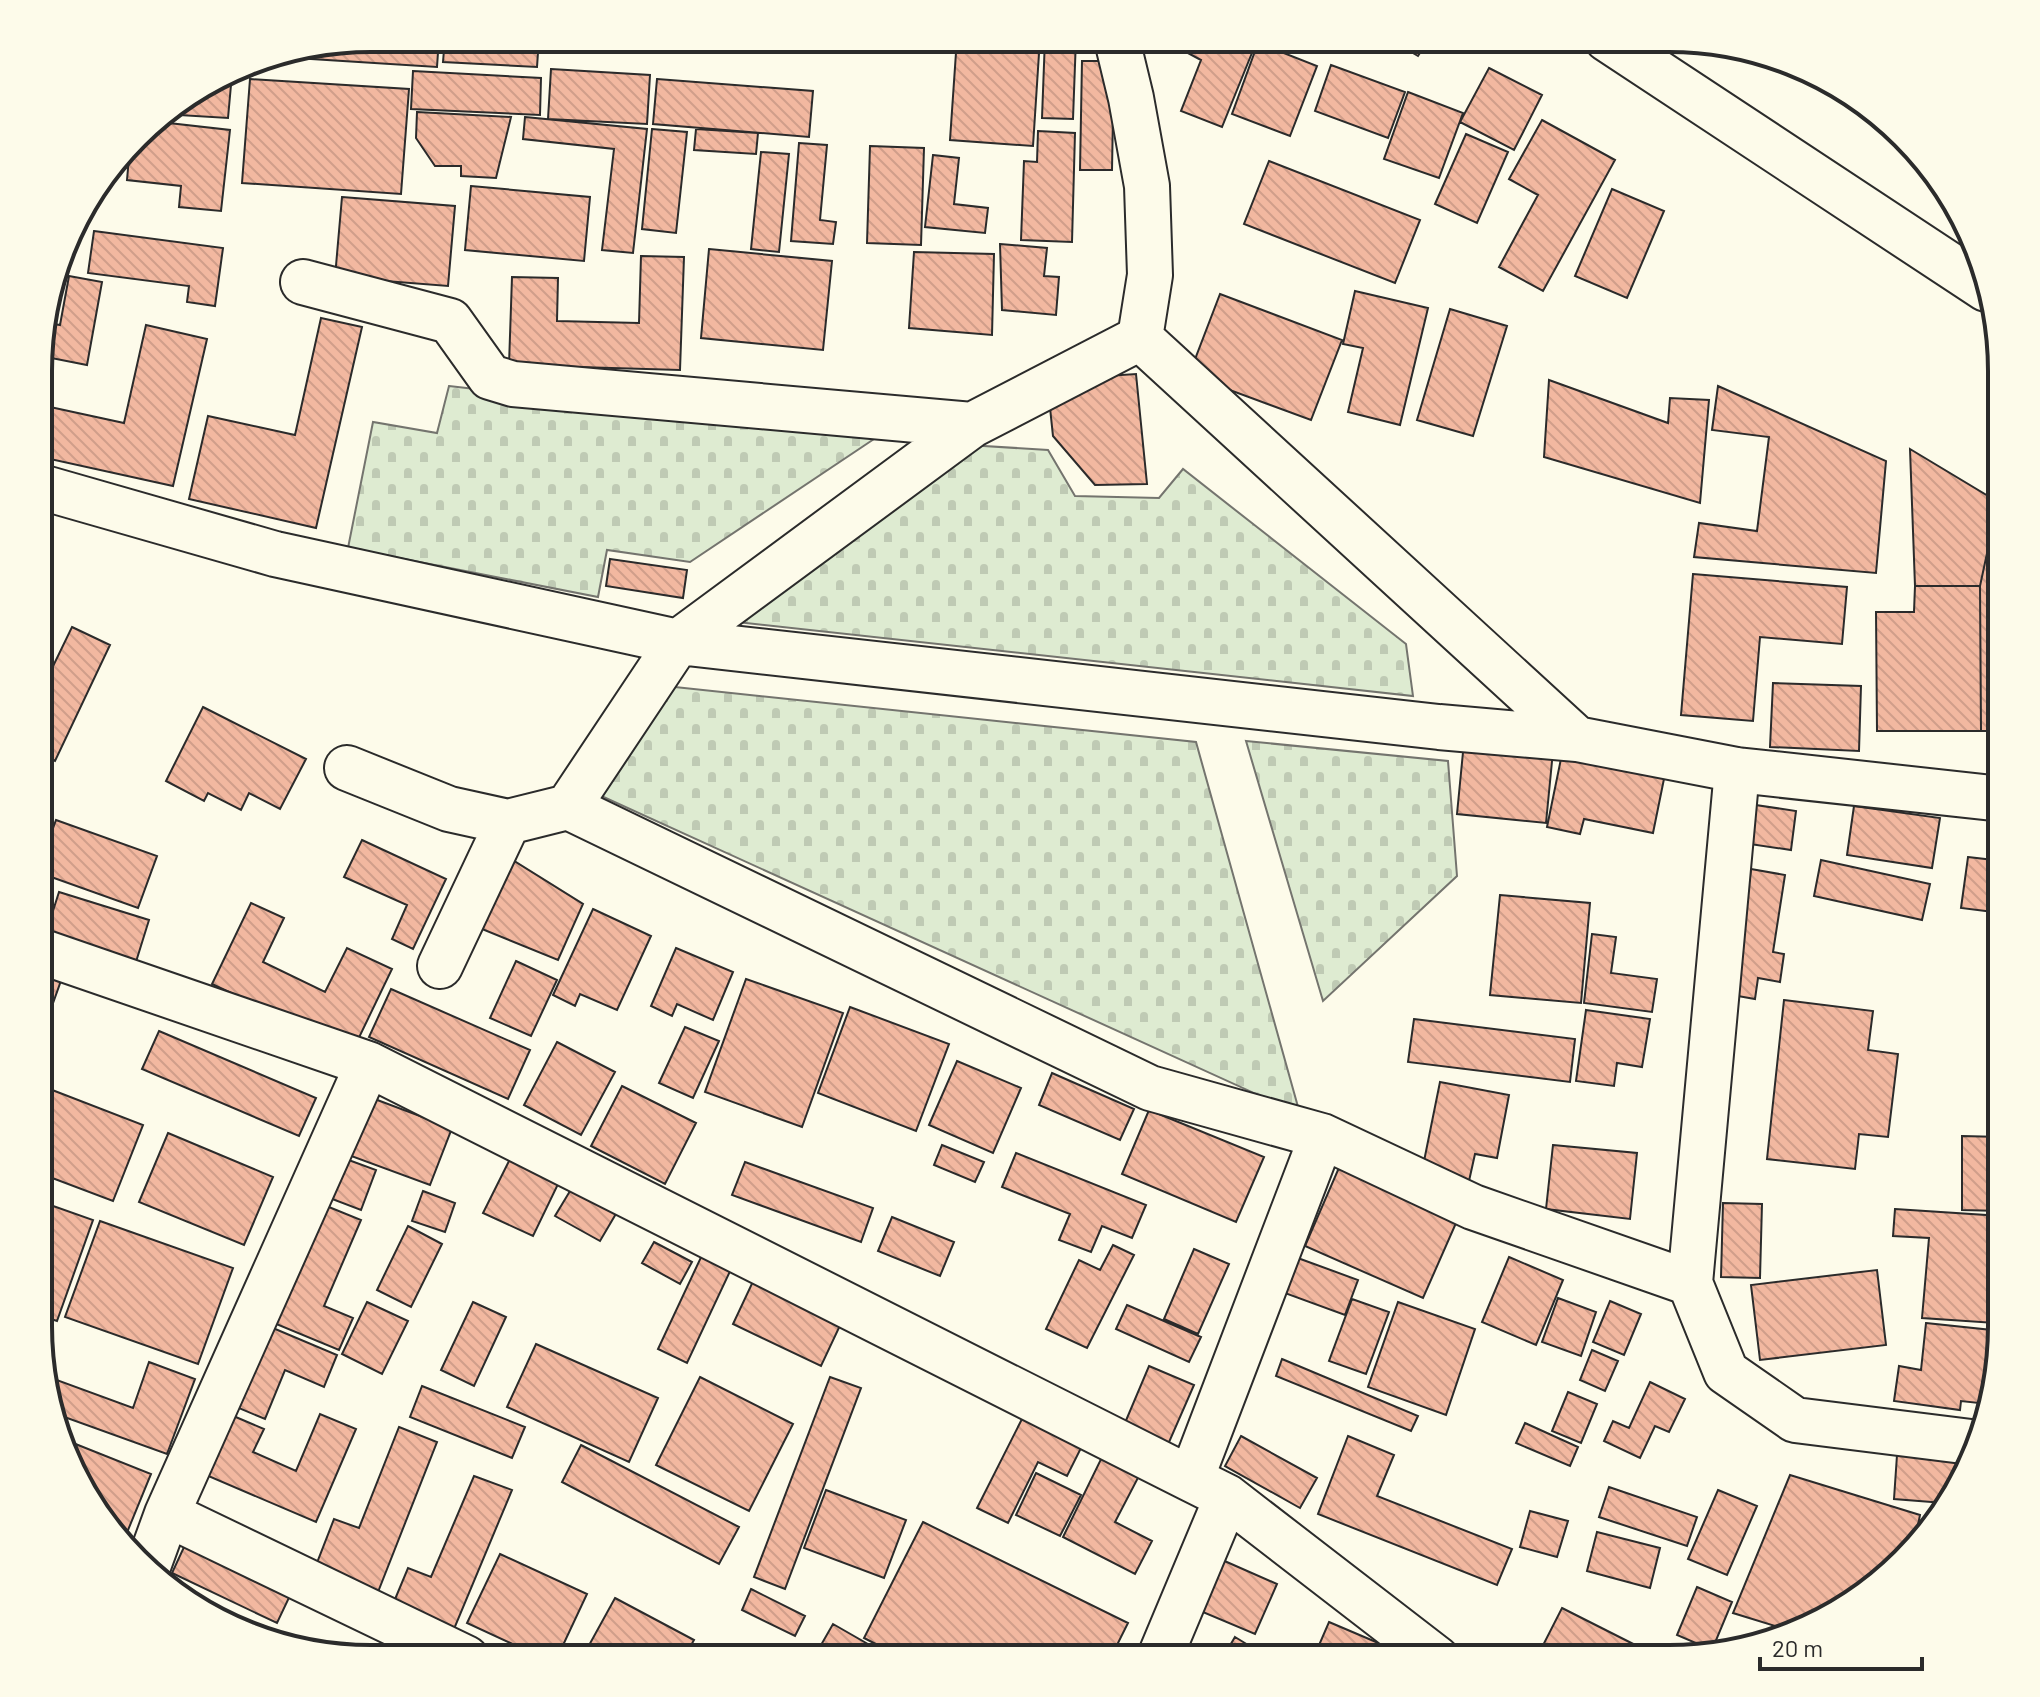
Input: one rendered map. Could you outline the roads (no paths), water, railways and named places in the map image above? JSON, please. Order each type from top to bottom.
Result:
[{"type":"main road","points":[[1120,52],[1147,186],[1150,275],[1140,338]]},
{"type":"main road","points":[[1627,52],[1975,282]]},
{"type":"main road","points":[[303,282],[450,321],[490,377],[513,384],[972,425]]},
{"type":"main road","points":[[568,807],[678,642],[972,425],[1140,338]]},
{"type":"main road","points":[[1140,338],[1577,739]]},
{"type":"main road","points":[[52,490],[275,554],[678,642],[1439,727],[1577,739],[1737,770],[1988,797]]},
{"type":"main road","points":[[347,768],[449,809],[508,822],[568,807],[1150,1088],[1322,1136],[1473,1207],[1690,1283]]},
{"type":"main road","points":[[1737,770],[1690,1283],[1726,1372],[1795,1420],[1966,1441]]},
{"type":"main road","points":[[440,966],[508,822]]},
{"type":"main road","points":[[52,955],[368,1064],[1209,1488],[1418,1645]]},
{"type":"main road","points":[[151,1557],[167,1514],[368,1064]]},
{"type":"main road","points":[[1163,1645],[1209,1488],[1322,1136]]},
{"type":"main road","points":[[167,1514],[439,1645]]}]
